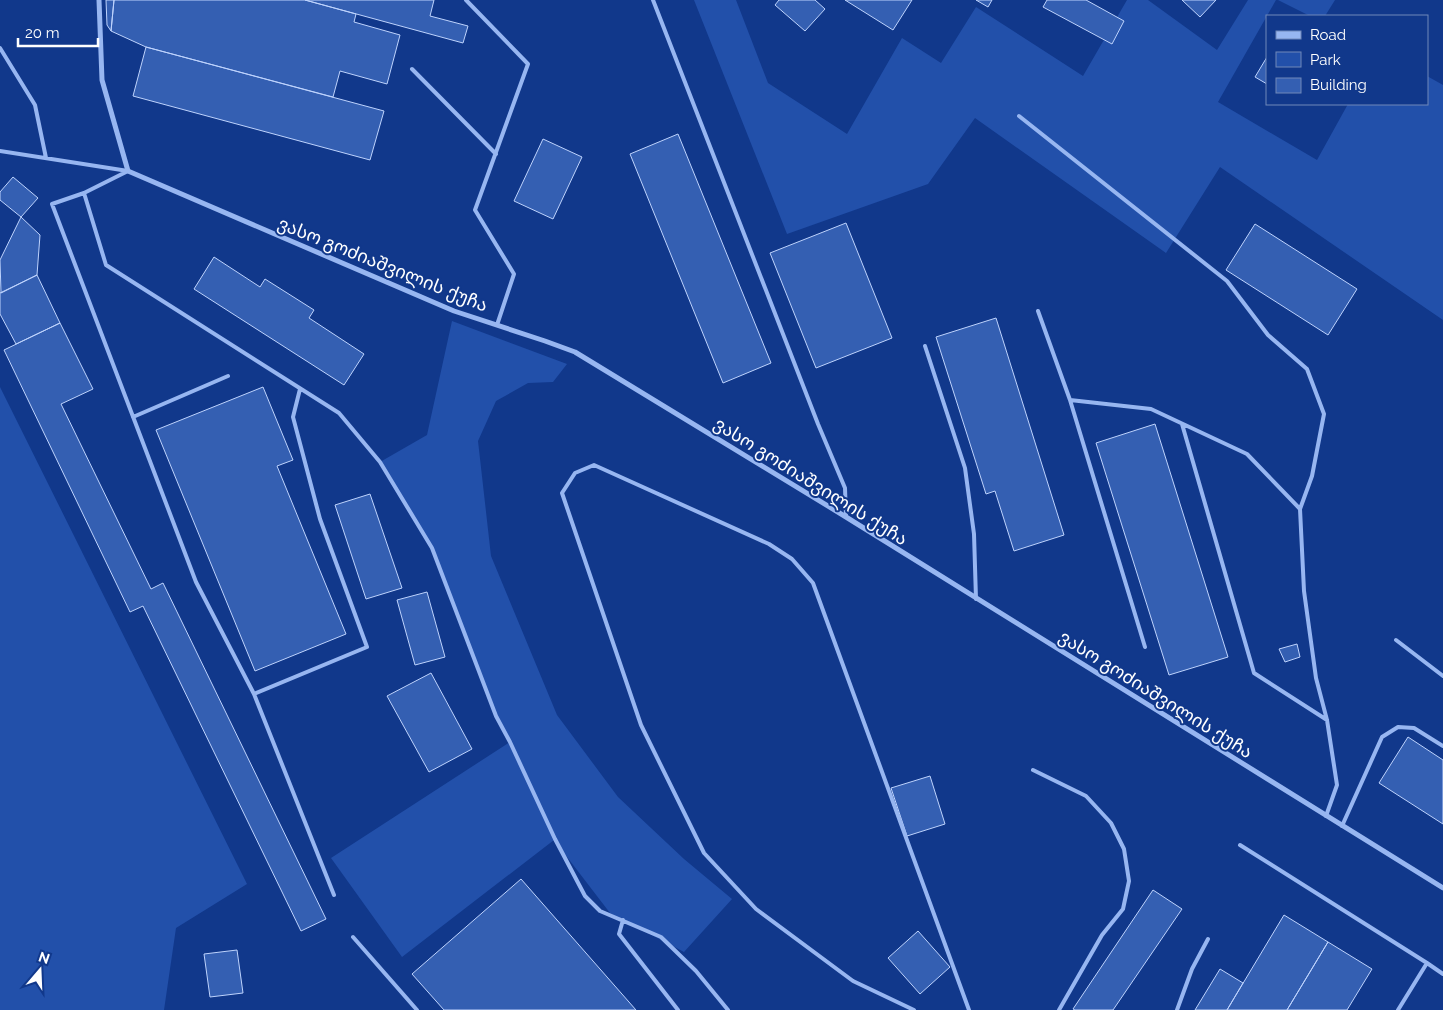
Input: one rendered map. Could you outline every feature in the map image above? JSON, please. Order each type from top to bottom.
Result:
[{"type":"street","points":[[99,0],[102,80],[128,171]]},
{"type":"street","name":"ვასო გოძიაშვილის ქუჩა","points":[[128,171],[454,311],[575,352],[846,517],[1443,888]]},
{"type":"lane","points":[[466,0],[528,64],[475,210],[514,274],[497,324]]},
{"type":"lane","points":[[653,0],[845,488],[846,517]]},
{"type":"lane","points":[[0,48],[35,105],[46,158]]},
{"type":"lane","points":[[412,69],[496,154]]},
{"type":"lane","points":[[1019,116],[1227,281],[1268,335],[1307,370],[1324,414],[1312,476],[1300,509],[1304,591],[1316,678],[1327,720],[1337,785],[1326,816]]},
{"type":"lane","points":[[0,151],[128,171]]},
{"type":"lane","points":[[128,171],[84,193],[52,204],[196,582],[254,694],[334,895]]},
{"type":"lane","points":[[84,193],[106,265],[340,413],[380,462],[432,548],[496,716],[555,839],[585,896],[600,911],[661,937],[696,971],[728,1010]]},
{"type":"lane","points":[[1038,311],[1070,400],[1145,647]]},
{"type":"lane","points":[[925,346],[965,468],[974,534],[976,598]]},
{"type":"lane","points":[[133,417],[228,376]]},
{"type":"lane","points":[[254,694],[367,647],[320,519],[293,417],[300,389]]},
{"type":"lane","points":[[1070,400],[1152,409],[1247,454],[1300,509]]},
{"type":"lane","points":[[1182,424],[1254,673],[1327,720]]},
{"type":"lane","points":[[914,1010],[853,981],[756,909],[704,853],[641,725],[634,706],[562,493],[575,473],[594,465],[769,544],[792,559],[812,583],[969,1010]]},
{"type":"lane","points":[[1396,640],[1443,676]]},
{"type":"lane","points":[[1342,826],[1382,736],[1398,727],[1414,728],[1443,746]]},
{"type":"lane","points":[[1033,770],[1086,796],[1112,823],[1124,849],[1129,881],[1123,908],[1102,935],[1059,1010]]},
{"type":"lane","points":[[1240,845],[1443,974]]},
{"type":"lane","points":[[623,920],[619,934],[678,1010]]},
{"type":"lane","points":[[353,937],[417,1010]]},
{"type":"lane","points":[[1177,1010],[1192,969],[1208,939]]},
{"type":"lane","points":[[1398,1010],[1427,963]]},
{"type":"green space","points":[[694,0],[736,0],[768,83],[847,134],[902,38],[941,63],[976,7],[1083,76],[1127,0],[1148,0],[1217,50],[1248,0],[1276,0],[1218,102],[1317,160],[1347,105],[1428,105],[1428,77],[1443,85],[1443,320],[1220,167],[1166,253],[975,118],[928,184],[787,234]]},
{"type":"green space","points":[[1278,0],[1335,0],[1326,15],[1308,15]]},
{"type":"green space","points":[[452,321],[567,364],[553,382],[528,383],[496,401],[478,441],[491,556],[557,715],[618,797],[684,859],[732,899],[684,952],[610,913],[554,840],[402,957],[331,858],[510,742],[496,716],[432,548],[380,462],[427,435]]},
{"type":"green space","points":[[0,387],[247,884],[176,928],[164,1010],[0,1010]]},
{"type":"building","points":[[106,0],[114,0],[111,31],[107,25]]},
{"type":"building","points":[[114,0],[305,0],[356,14],[354,22],[400,35],[387,84],[340,71],[333,97],[146,47],[111,31]]},
{"type":"building","points":[[305,0],[434,0],[430,16],[468,26],[463,43]]},
{"type":"building","points":[[779,0],[815,0],[825,9],[805,31],[775,5]]},
{"type":"building","points":[[845,0],[912,0],[893,30]]},
{"type":"building","points":[[976,0],[992,0],[988,7]]},
{"type":"building","points":[[1047,0],[1086,0],[1124,21],[1112,44],[1043,7]]},
{"type":"building","points":[[1182,0],[1216,0],[1200,17]]},
{"type":"building","points":[[146,47],[384,111],[370,160],[133,96]]},
{"type":"building","points":[[1266,59],[1266,83],[1255,77]]},
{"type":"building","points":[[678,134],[771,363],[723,383],[630,154]]},
{"type":"building","points":[[543,139],[582,157],[553,219],[514,201]]},
{"type":"building","points":[[13,177],[38,198],[21,217],[0,200],[0,192]]},
{"type":"building","points":[[21,217],[40,235],[37,275],[1,293],[0,260]]},
{"type":"building","points":[[846,223],[892,338],[816,368],[770,253]]},
{"type":"building","points":[[1255,224],[1357,289],[1328,335],[1226,270]]},
{"type":"building","points":[[214,257],[260,287],[265,279],[314,310],[309,318],[364,354],[344,385],[194,289]]},
{"type":"building","points":[[37,275],[60,323],[16,344],[0,314],[0,293]]},
{"type":"building","points":[[996,318],[1064,535],[1014,551],[995,491],[986,494],[936,337]]},
{"type":"building","points":[[60,323],[93,389],[61,404],[151,589],[163,583],[326,919],[301,931],[143,606],[130,612],[4,350]]},
{"type":"building","points":[[263,387],[293,460],[277,466],[346,634],[255,671],[156,430]]},
{"type":"building","points":[[1155,424],[1228,657],[1169,675],[1096,443]]},
{"type":"building","points":[[370,494],[402,588],[366,599],[335,505]]},
{"type":"building","points":[[427,592],[445,657],[415,665],[397,600]]},
{"type":"building","points":[[1297,644],[1300,657],[1285,662],[1279,649]]},
{"type":"building","points":[[431,673],[472,749],[429,772],[387,696]]},
{"type":"building","points":[[1408,737],[1443,760],[1443,824],[1379,783]]},
{"type":"building","points":[[930,776],[945,824],[907,836],[891,788]]},
{"type":"building","points":[[521,879],[636,1010],[444,1010],[412,974]]},
{"type":"building","points":[[1153,890],[1182,909],[1113,1010],[1073,1009]]},
{"type":"building","points":[[1284,915],[1328,942],[1287,1010],[1227,1010]]},
{"type":"building","points":[[918,931],[950,967],[920,994],[888,958]]},
{"type":"building","points":[[1328,942],[1372,969],[1347,1010],[1287,1010]]},
{"type":"building","points":[[237,950],[243,993],[210,997],[204,954]]},
{"type":"building","points":[[1220,969],[1243,983],[1227,1010],[1195,1010]]}]
